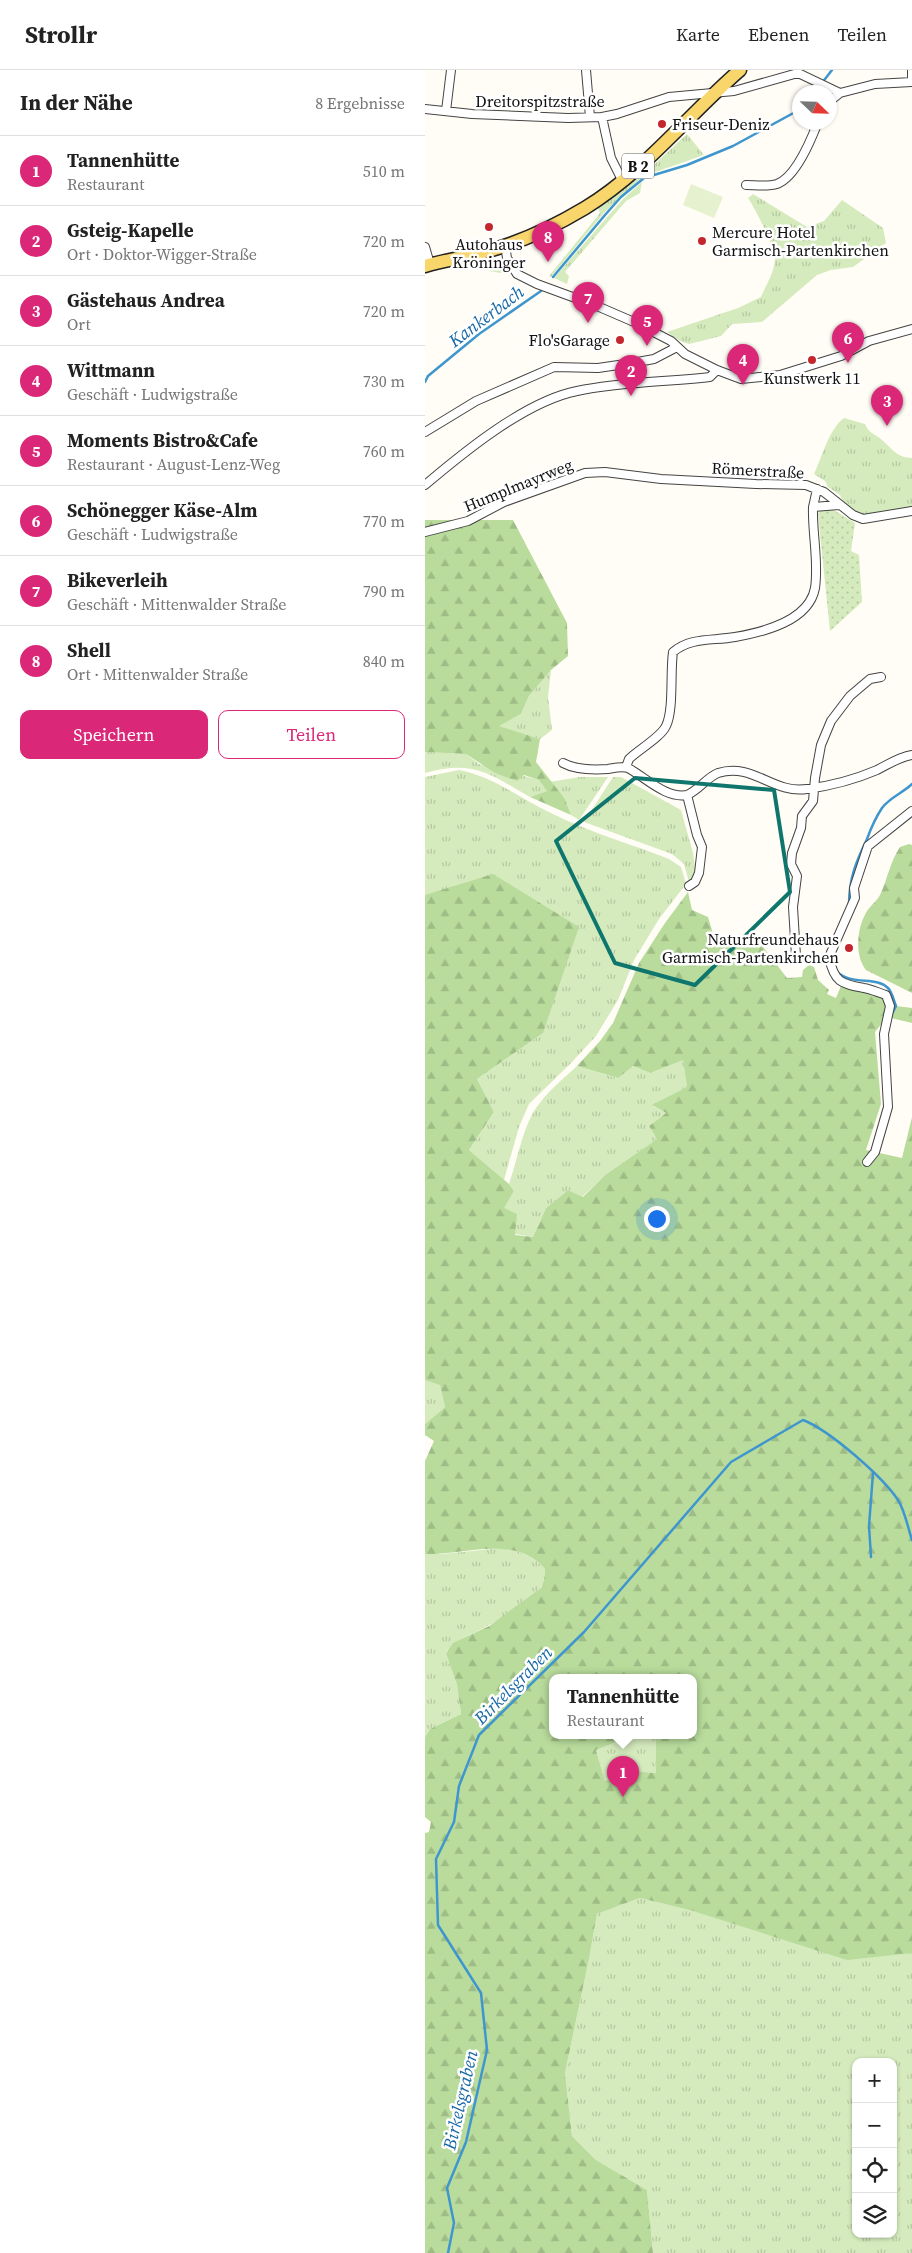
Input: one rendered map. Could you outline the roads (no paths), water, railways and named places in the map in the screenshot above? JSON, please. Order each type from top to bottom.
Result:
[{"type":"main road","name":"B 2","points":[[428,265],[505,245],[568,218],[605,195],[660,147],[740,70]]},
{"type":"street","points":[[446,111],[451,70]]},
{"type":"street","points":[[587,70],[590,117]]},
{"type":"street","points":[[837,95],[875,84],[912,82],[911,70]]},
{"type":"street","name":"Dreitorspitzstraße","points":[[425,109],[472,114],[602,117],[669,97],[713,94],[754,87],[794,74],[806,74]]},
{"type":"street","points":[[806,74],[840,93]]},
{"type":"street","points":[[602,117],[611,158],[621,180]]},
{"type":"street","points":[[746,186],[775,184],[787,178],[804,154],[814,130]]},
{"type":"street","points":[[505,245],[507,258],[517,274],[537,284],[634,322],[671,341],[685,354],[717,370],[741,379],[771,377],[841,356],[869,341],[912,330]]},
{"type":"street","points":[[425,247],[428,265]]},
{"type":"street","points":[[425,432],[497,390],[554,367],[598,368],[625,364],[654,359],[677,347]]},
{"type":"street","points":[[425,485],[468,450],[517,416],[544,402],[575,391],[710,377],[717,370]]},
{"type":"street","name":"Römerstraße","points":[[623,473],[661,479],[755,484],[799,484],[817,488],[853,515],[863,519],[912,512]]},
{"type":"street","name":"Humplmayrweg","points":[[425,532],[468,521],[504,502],[585,474],[623,473]]},
{"type":"street","points":[[626,767],[629,759],[666,727],[671,707],[670,682],[673,652],[688,642],[734,637],[783,624],[810,603],[815,588],[813,507],[817,488]]},
{"type":"street","points":[[813,507],[839,505]]},
{"type":"street","points":[[796,956],[793,907],[797,876],[791,864],[792,853],[802,816],[805,810],[811,806],[821,745],[831,720],[850,696],[870,680],[881,677]]},
{"type":"street","points":[[563,763],[571,768],[626,767],[681,796],[687,795],[706,780],[718,774],[731,771],[759,776],[778,787],[786,789],[815,788],[856,778],[895,760],[912,755]]},
{"type":"street","points":[[687,795],[703,854],[695,882],[689,886]]},
{"type":"street","points":[[867,1162],[875,1152],[888,1107],[883,1034],[890,1006],[886,995],[866,988],[845,985],[839,981],[831,967],[829,958],[855,898],[854,888],[868,846],[912,811]]},
{"type":"waterway","name":"Kankerbach","points":[[820,85],[832,70]]},
{"type":"waterway","name":"Kankerbach","points":[[553,277],[621,197],[644,178],[687,165],[733,146],[792,114]]},
{"type":"waterway","name":"Kankerbach","points":[[425,382],[428,376],[479,334],[541,291]]},
{"type":"waterway","points":[[849,905],[850,887],[854,870],[876,819],[885,804],[912,784]]},
{"type":"waterway","points":[[830,948],[835,935]]},
{"type":"waterway","points":[[837,972],[850,979],[877,982],[888,988],[896,1006],[891,1016]]},
{"type":"waterway","name":"Birkelsgraben","points":[[448,2253],[454,2223],[447,2188],[466,2142],[487,2050],[481,1993],[438,1925],[436,1859],[454,1822],[459,1786],[479,1735],[584,1632],[731,1462],[803,1420],[827,1433],[840,1443],[868,1467],[890,1490],[903,1509],[912,1540]]},
{"type":"waterway","points":[[871,1557],[869,1526],[873,1473]]},
{"type":"place","name":"Friseur-Deniz","points":[[662,124]]},
{"type":"place","name":"Autohaus Kröninger","points":[[489,227]]},
{"type":"place","name":"Mercure Hotel Garmisch-Partenkirchen","points":[[702,241]]},
{"type":"place","name":"Shell","points":[[548,262]]},
{"type":"place","name":"Bikeverleih","points":[[588,323]]},
{"type":"place","name":"Flo'sGarage","points":[[620,340]]},
{"type":"place","name":"Moments Bistro&Cafe","points":[[647,346]]},
{"type":"place","name":"Kunstwerk 11","points":[[812,360]]},
{"type":"place","name":"Schönegger Käse-Alm","points":[[848,363]]},
{"type":"place","name":"Wittmann","points":[[743,385]]},
{"type":"place","name":"Gsteig-Kapelle","points":[[631,396]]},
{"type":"place","name":"Gästehaus Andrea","points":[[887,426]]},
{"type":"place","name":"Naturfreundehaus Garmisch-Partenkirchen","points":[[849,948]]},
{"type":"place","name":"Tannenhütte","points":[[623,1797]]}]
